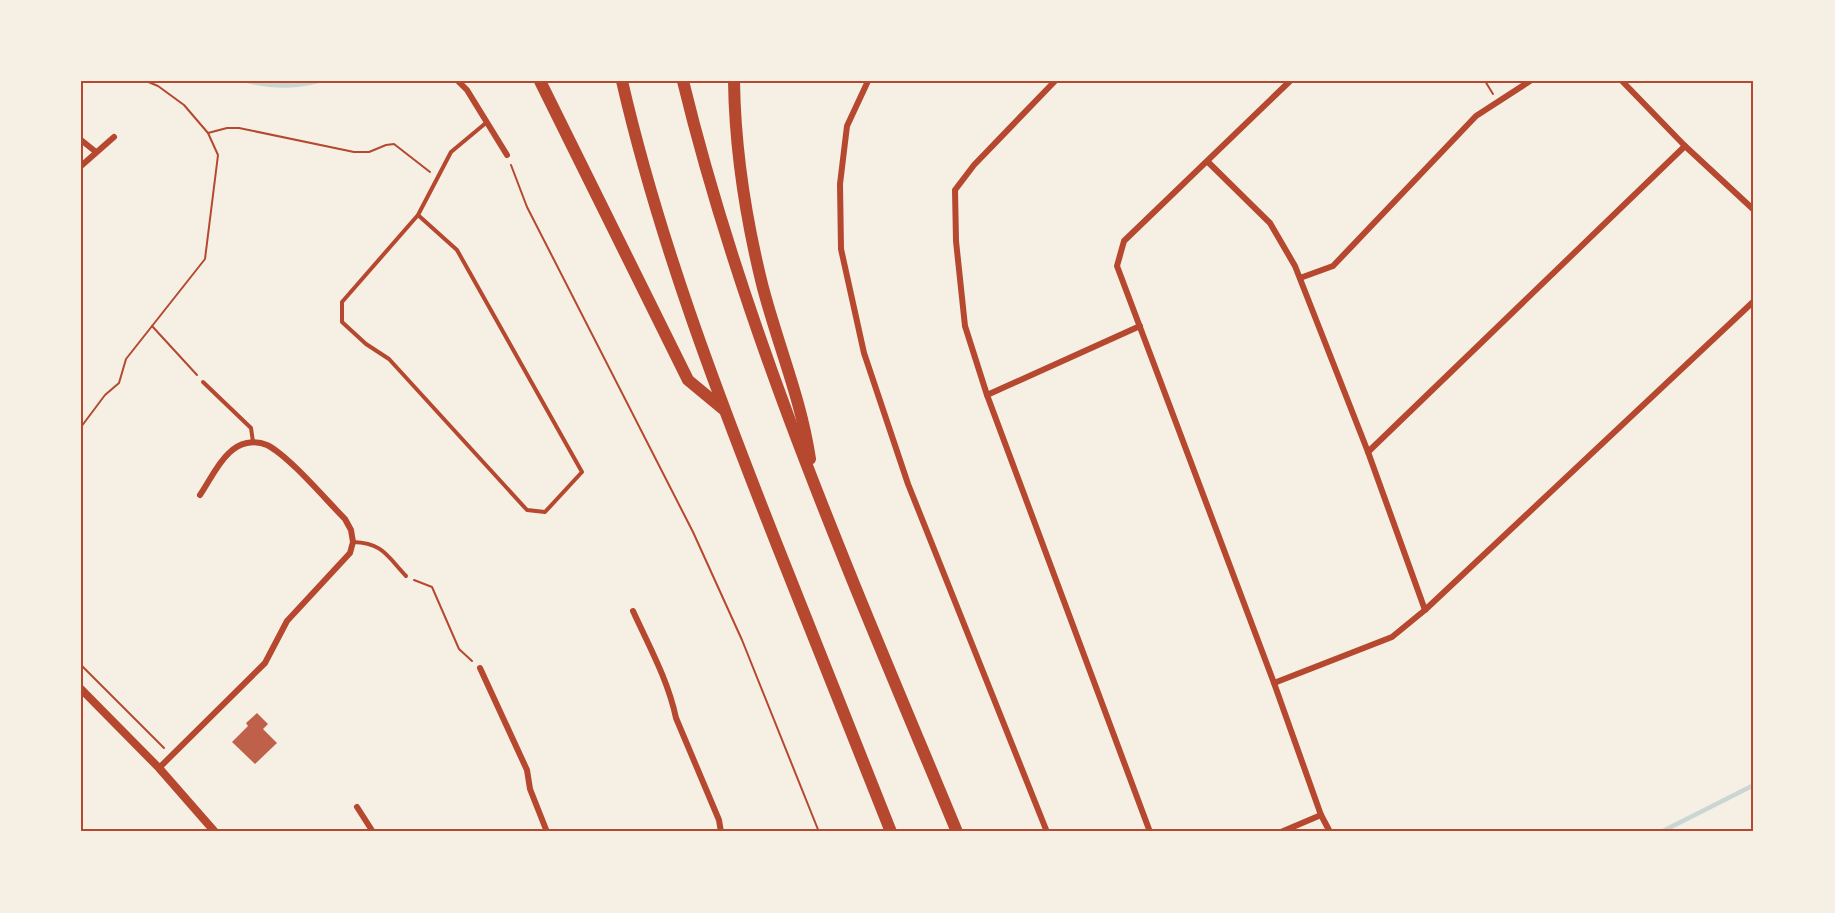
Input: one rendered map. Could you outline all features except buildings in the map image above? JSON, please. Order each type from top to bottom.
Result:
[{"type":"highway","points":[[540,81],[688,380],[723,409]]},
{"type":"highway","points":[[622,81],[639,153],[659,221],[723,409],[891,832]]},
{"type":"highway","points":[[683,81],[698,144],[736,266],[813,484],[957,832]]},
{"type":"highway","points":[[735,81],[735,111],[743,199],[763,285],[806,434],[813,484]]},
{"type":"street","points":[[458,81],[467,90],[507,155]]},
{"type":"street","points":[[868,81],[847,126],[840,184],[841,249],[864,353],[908,484],[1047,832]]},
{"type":"street","points":[[1055,81],[974,165],[955,190],[956,242],[964,326],[987,395],[1150,832]]},
{"type":"street","points":[[1290,81],[1124,240],[1117,266],[1330,832]]},
{"type":"street","points":[[1300,278],[1333,266],[1476,116],[1530,81]]},
{"type":"street","points":[[1622,81],[1685,146],[1754,210]]},
{"type":"street","points":[[81,166],[114,137]]},
{"type":"street","points":[[81,140],[96,152]]},
{"type":"street","points":[[1368,452],[1685,146]]},
{"type":"street","points":[[1208,162],[1270,223],[1295,266],[1368,452],[1425,610]]},
{"type":"street","points":[[1274,683],[1392,637],[1425,610],[1754,301]]},
{"type":"street","points":[[987,395],[1140,326]]},
{"type":"street","points":[[159,768],[266,663],[287,621],[338,568],[350,553],[353,542],[351,530],[345,519],[281,454],[266,445],[253,442],[239,445],[228,454],[200,495]]},
{"type":"street","points":[[633,610],[659,667],[673,703],[676,718],[719,820],[721,832]]},
{"type":"street","points":[[480,668],[526,770],[530,789],[548,832]]},
{"type":"street","points":[[81,689],[159,768],[215,832]]},
{"type":"street","points":[[357,807],[373,832]]},
{"type":"street","points":[[1281,832],[1322,815]]},
{"type":"lane","points":[[418,215],[457,250],[582,472],[545,512],[526,510],[389,359],[366,344],[342,322],[342,302],[418,215],[451,152],[487,122]]},
{"type":"lane","points":[[203,382],[251,428],[253,442]]},
{"type":"lane","points":[[353,542],[369,543],[378,547],[406,576]]},
{"type":"path","points":[[81,427],[105,395],[119,383],[126,359],[205,259],[218,155],[208,133],[184,105],[158,86],[146,81]]},
{"type":"path","points":[[1485,81],[1493,94]]},
{"type":"path","points":[[208,133],[227,128],[239,128],[354,152],[369,152],[386,144],[394,144],[438,178]]},
{"type":"path","points":[[507,155],[526,207],[693,532],[742,640],[819,832]]},
{"type":"path","points":[[152,326],[203,382]]},
{"type":"path","points":[[406,576],[432,587],[459,649],[480,668]]},
{"type":"path","points":[[81,666],[171,756]]},
{"type":"waterway","points":[[248,81],[283,86],[318,81]]},
{"type":"waterway","points":[[1661,832],[1754,785]]}]
